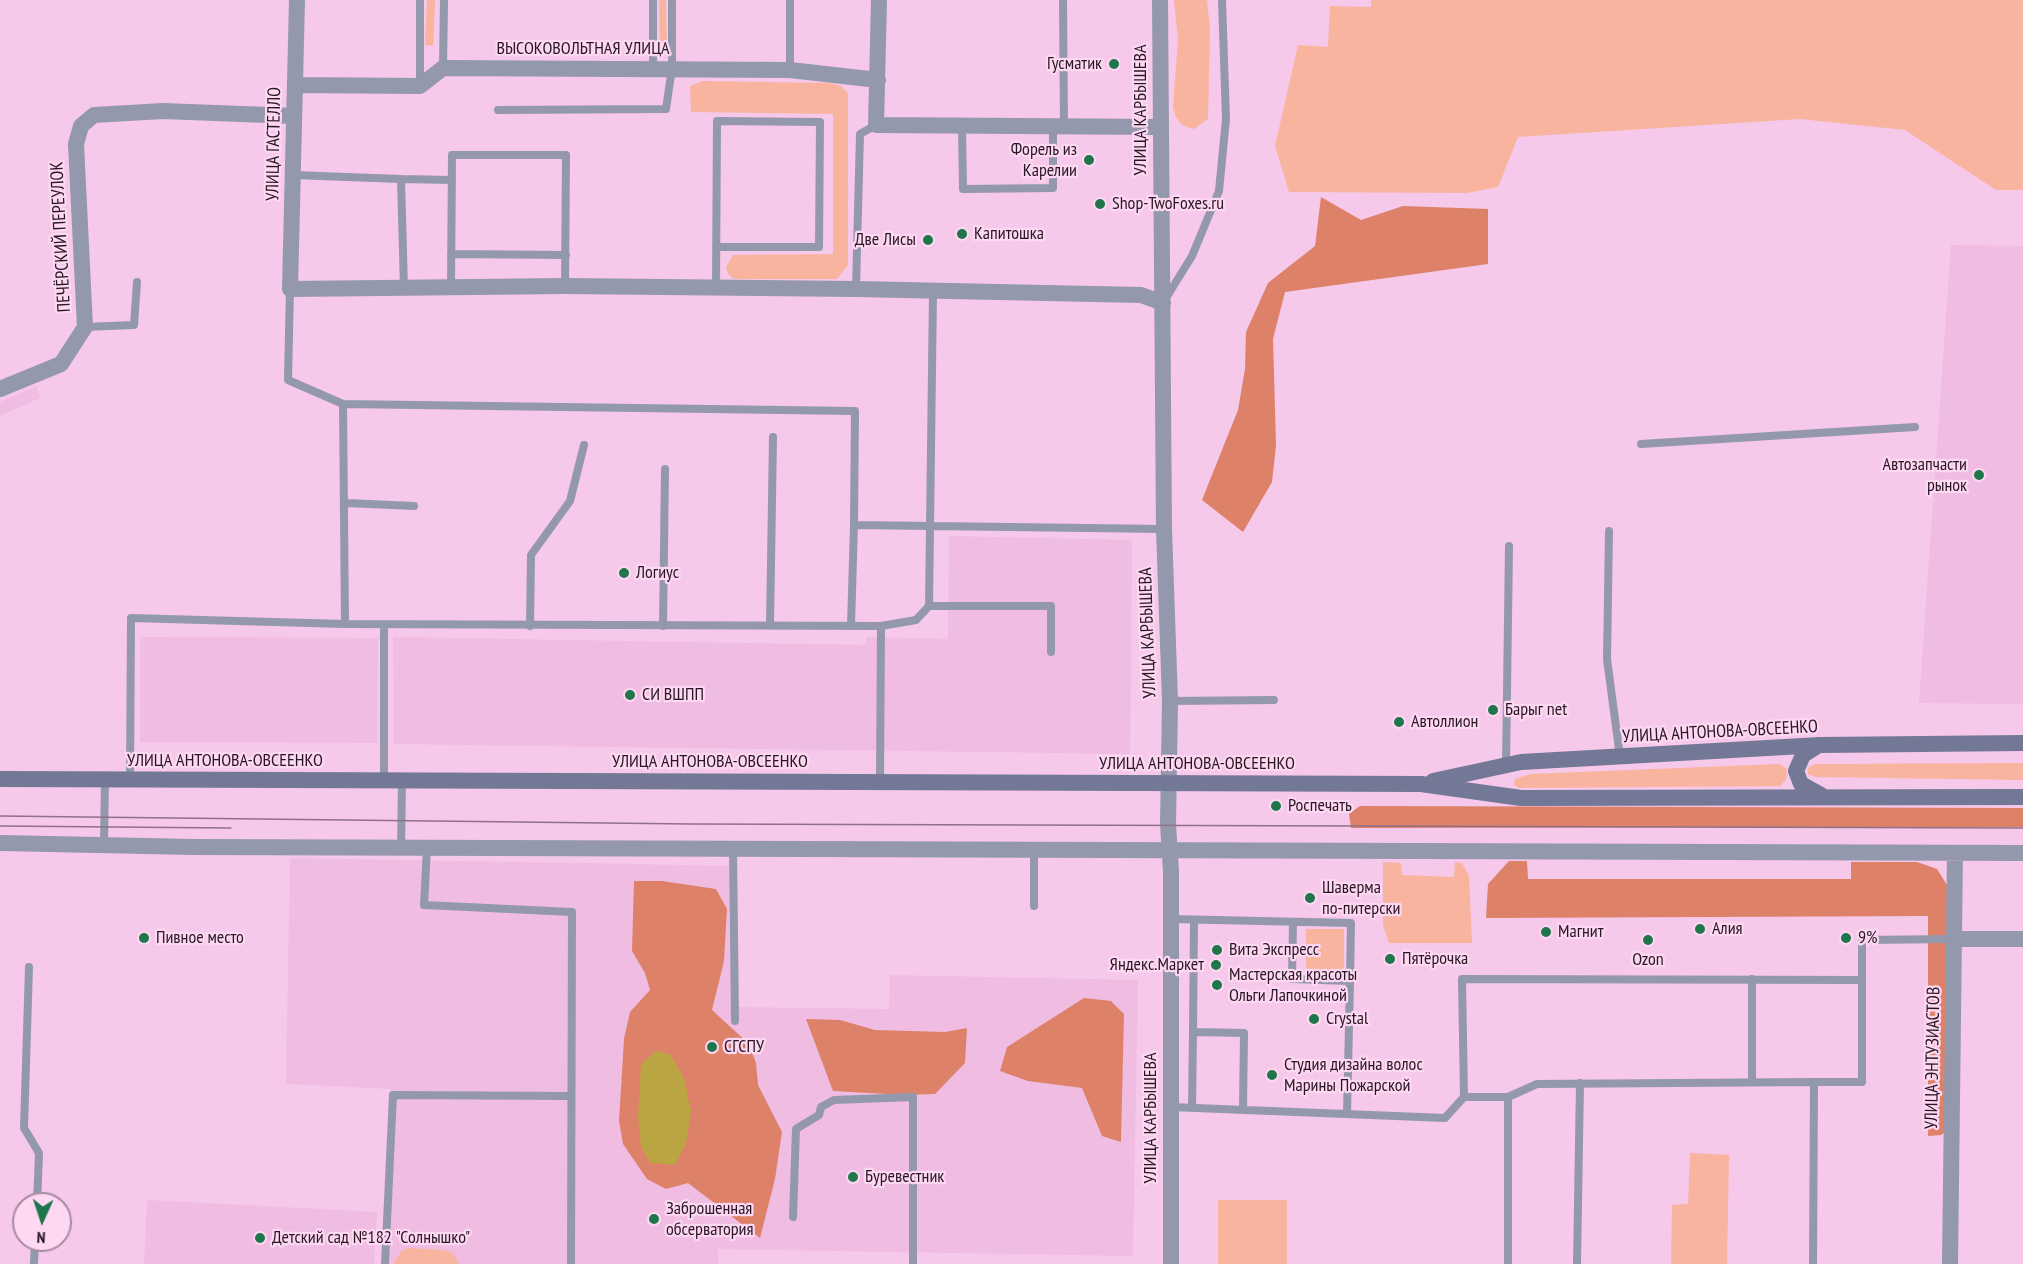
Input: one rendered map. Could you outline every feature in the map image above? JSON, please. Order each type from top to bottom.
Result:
[{"type":"main road","name":"УЛИЦА АНТОНОВА-ОВСЕЕНКО","points":[[1421,784],[1506,765],[1620,757],[1820,745],[2023,743]]},
{"type":"main road","points":[[1820,745],[1803,755],[1796,771],[1802,784],[1821,795]]},
{"type":"main road","name":"УЛИЦА АНТОНОВА-ОВСЕЕНКО","points":[[0,779],[1421,784],[1521,798],[1821,795],[2023,797]]},
{"type":"street","name":"УЛИЦА ГАСТЕЛЛО","points":[[290,289],[297,0]]},
{"type":"street","points":[[879,0],[876,125],[1160,127]]},
{"type":"street","name":"УЛИЦА КАРБЫШЕВА","points":[[1160,0],[1164,529],[1170,701],[1168,784],[1171,849],[1171,1264]]},
{"type":"street","points":[[295,85],[420,86],[443,68]]},
{"type":"street","name":"ВЫСОКОВОЛЬТНАЯ УЛИЦА","points":[[443,68],[790,70],[878,80]]},
{"type":"street","name":"ПЕЧЁРСКИЙ ПЕРЕУЛОК","points":[[0,389],[61,364],[85,327],[76,144],[81,126],[94,115],[163,111],[294,116]]},
{"type":"street","points":[[290,289],[566,286],[856,289],[1141,295],[1163,303]]},
{"type":"street","points":[[0,843],[401,848],[2023,853]]},
{"type":"street","name":"УЛИЦА ЭНТУЗИАСТОВ","points":[[1950,1264],[1955,853]]},
{"type":"street","points":[[1954,939],[2023,939]]},
{"type":"lane","points":[[420,0],[420,86]]},
{"type":"lane","points":[[443,68],[444,0]]},
{"type":"lane","points":[[653,0],[653,69]]},
{"type":"lane","points":[[498,110],[666,109],[672,68],[672,0]]},
{"type":"lane","points":[[790,0],[790,70]]},
{"type":"lane","points":[[962,126],[963,189],[1053,188],[1063,0]]},
{"type":"lane","points":[[1163,303],[1192,256],[1220,191],[1226,119],[1222,0]]},
{"type":"lane","points":[[716,247],[819,247],[820,122],[717,121],[716,247],[716,287]]},
{"type":"lane","points":[[856,289],[860,134],[876,125]]},
{"type":"lane","points":[[451,288],[452,154],[566,155],[566,286]]},
{"type":"lane","points":[[293,175],[452,180]]},
{"type":"lane","points":[[401,179],[404,288]]},
{"type":"lane","points":[[452,254],[566,255]]},
{"type":"lane","points":[[85,327],[134,325],[137,282]]},
{"type":"lane","points":[[290,289],[288,380],[343,404],[855,411],[851,626]]},
{"type":"lane","points":[[130,780],[131,618],[384,625],[530,626],[881,626],[916,620],[929,606],[933,291]]},
{"type":"lane","points":[[343,404],[346,503],[345,624]]},
{"type":"lane","points":[[1641,444],[1915,427]]},
{"type":"lane","points":[[770,625],[773,437]]},
{"type":"lane","points":[[530,626],[531,555],[570,501],[584,445]]},
{"type":"lane","points":[[663,626],[665,469]]},
{"type":"lane","points":[[346,503],[414,507]]},
{"type":"lane","points":[[854,525],[1164,529]]},
{"type":"lane","points":[[1609,531],[1607,659],[1620,757]]},
{"type":"lane","points":[[1506,765],[1509,546]]},
{"type":"lane","points":[[929,606],[1051,606],[1051,652]]},
{"type":"lane","points":[[384,625],[384,782]]},
{"type":"lane","points":[[880,782],[881,626]]},
{"type":"lane","points":[[1170,701],[1274,700]]},
{"type":"lane","points":[[104,846],[105,779]]},
{"type":"lane","points":[[401,848],[402,782]]},
{"type":"lane","points":[[427,848],[424,905],[572,912],[571,1264]]},
{"type":"lane","points":[[733,848],[735,1021]]},
{"type":"lane","points":[[1034,849],[1034,906]]},
{"type":"lane","points":[[1171,919],[1351,923],[1347,1113]]},
{"type":"lane","points":[[1192,1108],[1194,920]]},
{"type":"lane","points":[[1293,922],[1292,979],[1350,981]]},
{"type":"lane","points":[[1464,1097],[1508,1097],[1537,1084],[1862,1082],[1862,940],[1954,939]]},
{"type":"lane","points":[[29,967],[24,1128],[39,1154],[37,1192]]},
{"type":"lane","points":[[1171,1107],[1445,1118],[1464,1097],[1462,979],[1862,980]]},
{"type":"lane","points":[[1752,980],[1752,1082]]},
{"type":"lane","points":[[1193,1032],[1244,1033],[1243,1109]]},
{"type":"lane","points":[[1813,1264],[1814,1082]]},
{"type":"lane","points":[[1577,1264],[1580,1083]]},
{"type":"lane","points":[[385,1264],[393,1095],[571,1096]]},
{"type":"lane","points":[[793,1217],[796,1129],[819,1115],[820,1107],[834,1100],[913,1097],[913,1264]]},
{"type":"lane","points":[[1508,1097],[1508,1264]]},
{"type":"shaded area","points":[[427,0],[435,0],[433,46],[425,45]]},
{"type":"shaded area","points":[[659,0],[666,0],[667,51],[660,51]]},
{"type":"shaded area","points":[[1174,0],[1207,0],[1210,29],[1208,119],[1194,129],[1182,125],[1173,107],[1178,39]]},
{"type":"shaded area","points":[[1371,0],[2023,0],[2023,190],[1996,190],[1905,130],[1800,119],[1518,137],[1498,187],[1467,193],[1289,192],[1275,146],[1298,45],[1328,47],[1330,6],[1371,7]]},
{"type":"shaded area","points":[[703,81],[830,83],[841,86],[848,93],[848,265],[837,279],[734,279],[728,274],[726,267],[733,255],[833,254],[833,114],[691,112],[690,86]]},
{"type":"shaded area","points":[[1321,197],[1361,220],[1403,206],[1488,209],[1488,264],[1285,292],[1273,339],[1276,445],[1272,482],[1243,532],[1202,500],[1238,410],[1245,369],[1246,332],[1268,283],[1315,246]]},
{"type":"shaded area","name":"Автозапчасти рынок","points":[[1951,245],[2023,246],[2023,704],[1919,703]]},
{"type":"shaded area","points":[[36,386],[40,398],[0,416],[0,402]]},
{"type":"shaded area","points":[[949,536],[1132,540],[1130,754],[394,744],[393,637],[866,645],[866,637],[948,639]]},
{"type":"shaded area","points":[[140,637],[378,638],[377,743],[140,742]]},
{"type":"shaded area","points":[[2023,763],[2023,780],[1816,777],[1808,774],[1808,768],[1815,764]]},
{"type":"shaded area","points":[[1779,764],[1787,769],[1786,780],[1780,786],[1519,788],[1514,785],[1515,779],[1530,774]]},
{"type":"shaded area","points":[[1360,806],[2023,808],[2023,827],[1351,828],[1349,814]]},
{"type":"shaded area","name":"СГСПУ","points":[[290,858],[737,866],[735,1007],[889,1009],[890,975],[1138,980],[1133,1256],[718,1249],[718,1264],[382,1264],[391,1089],[286,1084]]},
{"type":"shaded area","points":[[1509,861],[1527,861],[1528,879],[1851,879],[1851,862],[1917,862],[1937,869],[1947,885],[1946,1131],[1941,1135],[1928,1136],[1928,916],[1486,918],[1488,884]]},
{"type":"shaded area","points":[[1383,862],[1401,863],[1402,875],[1454,877],[1455,862],[1462,863],[1469,876],[1472,943],[1389,943],[1383,925]]},
{"type":"shaded area","points":[[634,881],[662,881],[716,889],[727,909],[724,961],[712,1010],[749,1044],[756,1063],[758,1085],[782,1132],[775,1179],[760,1238],[688,1183],[666,1189],[647,1179],[623,1144],[619,1121],[624,1039],[630,1012],[650,990],[645,973],[632,951]]},
{"type":"shaded area","points":[[1306,929],[1344,929],[1344,971],[1306,971]]},
{"type":"shaded area","points":[[1084,998],[1111,1001],[1124,1014],[1121,1142],[1102,1136],[1082,1088],[1028,1081],[1000,1071],[1007,1047]]},
{"type":"shaded area","points":[[806,1019],[840,1020],[875,1030],[945,1032],[967,1028],[965,1063],[935,1094],[904,1095],[833,1091]]},
{"type":"shaded area","points":[[656,1051],[670,1054],[684,1078],[691,1111],[686,1144],[675,1165],[650,1163],[641,1147],[638,1117],[641,1064]]},
{"type":"shaded area","points":[[1690,1153],[1729,1155],[1727,1264],[1671,1264],[1672,1205],[1688,1204]]},
{"type":"shaded area","name":"Детский сад №182 \"Солнышко\"","points":[[147,1200],[377,1212],[374,1264],[144,1264]]},
{"type":"shaded area","points":[[1218,1200],[1287,1200],[1287,1264],[1218,1264]]},
{"type":"shaded area","points":[[410,1248],[443,1250],[453,1253],[459,1264],[393,1264],[402,1250]]},
{"type":"tram line","points":[[0,816],[691,824],[2023,828]]},
{"type":"tram line","points":[[0,826],[231,828]]},
{"type":"place","name":"Гусматик","points":[[1114,64]]},
{"type":"place","name":"Форель из Карелии","points":[[1089,160]]},
{"type":"place","name":"Shop-TwoFoxes.ru","points":[[1100,204]]},
{"type":"place","name":"Капитошка","points":[[962,234]]},
{"type":"place","name":"Две Лисы","points":[[928,240]]},
{"type":"place","name":"Автозапчасти рынок","points":[[1979,475]]},
{"type":"place","name":"Логиус","points":[[624,573]]},
{"type":"place","name":"СИ ВШПП","points":[[630,695]]},
{"type":"place","name":"Барыг net","points":[[1493,710]]},
{"type":"place","name":"Автоллион","points":[[1399,722]]},
{"type":"place","name":"Роспечать","points":[[1276,806]]},
{"type":"place","name":"Шаверма по-питерски","points":[[1310,898]]},
{"type":"place","name":"Алия","points":[[1700,929]]},
{"type":"place","name":"Магнит","points":[[1546,932]]},
{"type":"place","name":"Пивное место","points":[[144,938]]},
{"type":"place","name":"9%","points":[[1846,938]]},
{"type":"place","name":"Ozon","points":[[1648,940]]},
{"type":"place","name":"Вита Экспресс","points":[[1217,950]]},
{"type":"place","name":"Пятёрочка","points":[[1390,959]]},
{"type":"place","name":"Яндекс.Маркет","points":[[1216,965]]},
{"type":"place","name":"Мастерская красоты Ольги Лапочкиной","points":[[1217,985]]},
{"type":"place","name":"Crystal","points":[[1314,1019]]},
{"type":"place","name":"СГСПУ","points":[[712,1047]]},
{"type":"place","name":"Студия дизайна волос Марины Пожарской","points":[[1272,1075]]},
{"type":"place","name":"Буревестник","points":[[853,1177]]},
{"type":"place","name":"Заброшенная обсерватория","points":[[654,1219]]},
{"type":"place","name":"Детский сад №182 \"Солнышко\"","points":[[260,1238]]}]
